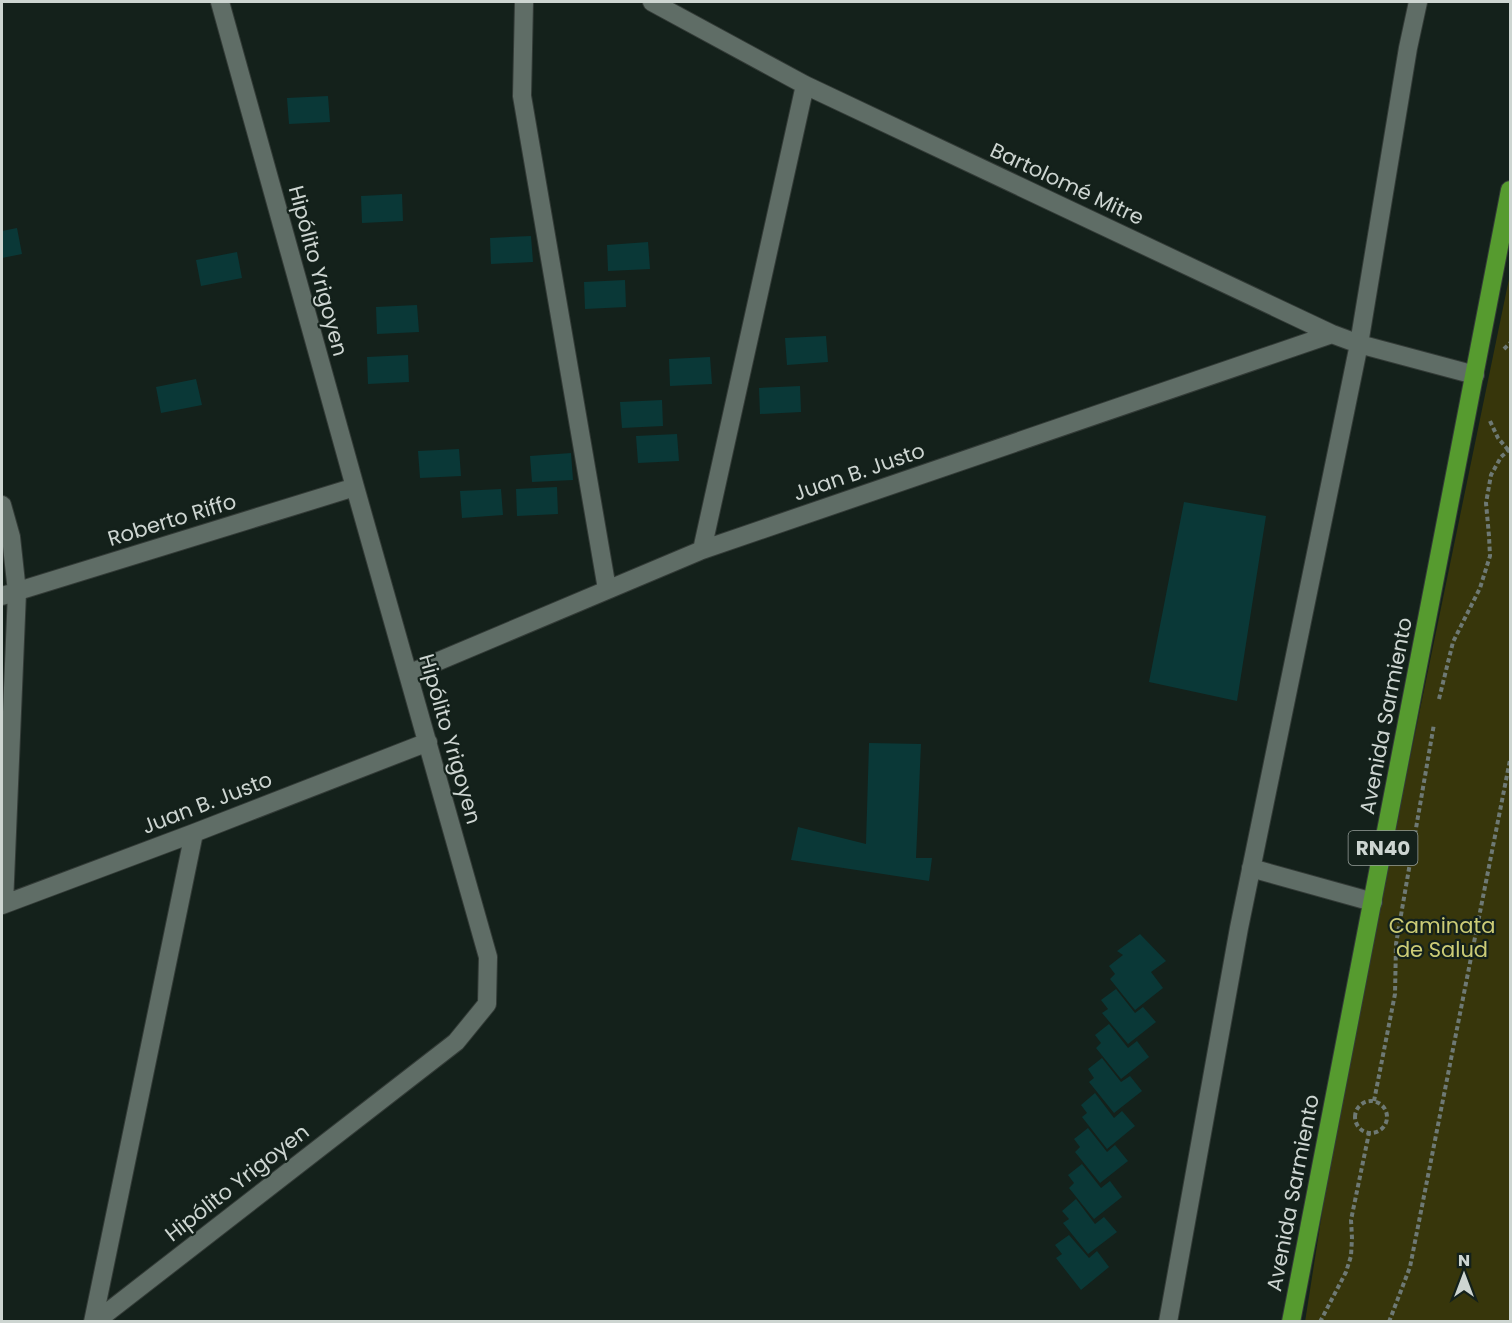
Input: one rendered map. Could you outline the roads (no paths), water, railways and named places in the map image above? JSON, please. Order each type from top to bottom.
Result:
[{"type":"highway","name":"Avenida Sarmiento","points":[[1291,1322],[1510,190]]},
{"type":"street","name":"Hipólito Yrigoyen","points":[[94,1322],[456,1042],[487,1004],[488,957],[220,2]]},
{"type":"street","points":[[524,2],[522,96],[607,589]]},
{"type":"street","name":"Bartolomé Mitre","points":[[652,2],[805,85],[1332,334],[1359,344],[1475,375]]},
{"type":"street","points":[[1168,1322],[1239,928],[1359,344],[1408,48],[1418,2]]},
{"type":"street","points":[[702,550],[805,85]]},
{"type":"street","name":"Juan B. Justo","points":[[408,674],[702,550],[1332,334]]},
{"type":"street","name":"Roberto Riffo","points":[[9,594],[355,487]]},
{"type":"street","points":[[2,505],[11,537],[3,904]]},
{"type":"street","name":"Juan B. Justo","points":[[3,904],[428,742]]},
{"type":"street","points":[[94,1322],[194,833]]},
{"type":"street","points":[[1251,868],[1373,902]]},
{"type":"park label","name":"Caminata de Salud","points":[[1442,938]]}]
